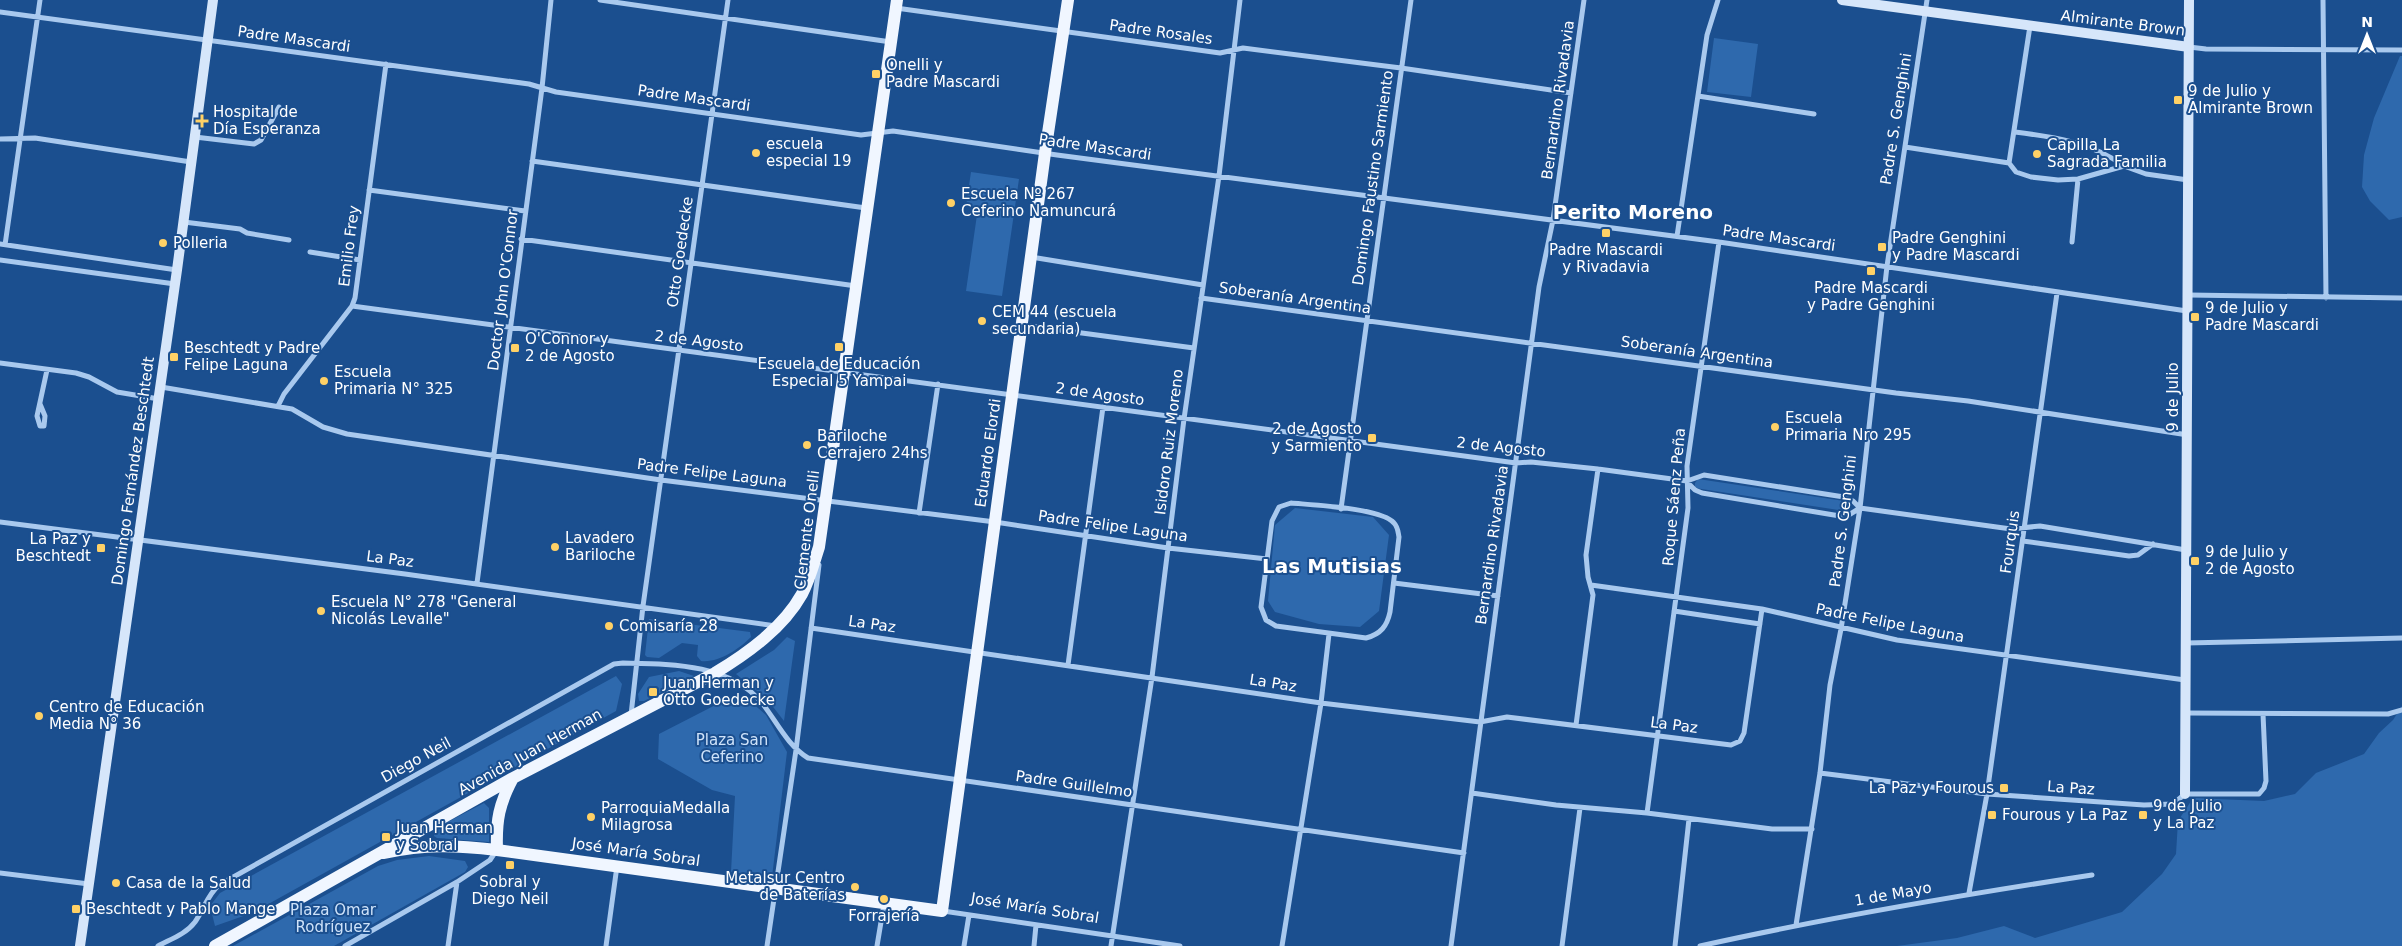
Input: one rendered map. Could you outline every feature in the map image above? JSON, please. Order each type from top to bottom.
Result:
[{"type":"main road","name":"Eduardo Elordi","points":[[942,911],[1045,153],[1068,0]]},
{"type":"main road","name":"Clemente Onelli","points":[[819,547],[897,4]]},
{"type":"main road","name":"Avenida Juan Herman","points":[[215,946],[513,778],[715,673],[745,655],[776,626],[802,594],[819,547]]},
{"type":"main road","points":[[498,850],[498,816],[502,798],[513,778]]},
{"type":"main road","name":"José María Sobral","points":[[383,853],[419,846],[453,845],[617,865],[942,911]]},
{"type":"street","points":[[40,0],[3,244],[177,270]]},
{"type":"street","name":"Domingo Fernández Beschtedt","points":[[80,946],[184,222],[213,0]]},
{"type":"street","name":"Doctor John O'Connor","points":[[477,584],[542,88],[551,0]]},
{"type":"street","points":[[600,0],[892,42]]},
{"type":"street","name":"Otto Goedecke","points":[[631,715],[643,606],[728,0]]},
{"type":"street","name":"Isidoro Ruiz Moreno","points":[[1111,946],[1152,677],[1184,419],[1219,176],[1240,0]]},
{"type":"street","name":"Domingo Faustino Sarmiento","points":[[1341,508],[1411,0]]},
{"type":"street","name":"Bernardino Rivadavia","points":[[1452,946],[1480,722],[1539,287],[1553,220],[1584,0]]},
{"type":"street","points":[[1677,236],[1707,35],[1718,0]]},
{"type":"street","name":"Almirante Brown","points":[[1842,0],[2189,47],[2323,51],[2402,50]]},
{"type":"street","name":"Padre S. Genghini","points":[[1796,925],[1820,773],[1830,685],[1860,508],[1871,388],[1887,266],[1927,0]]},
{"type":"street","name":"9 de Julio","points":[[2185,794],[2189,0]]},
{"type":"street","points":[[2323,0],[2326,298]]},
{"type":"street","name":"Padre Rosales","points":[[897,4],[1063,31],[1220,53],[1243,48],[1401,68],[1571,94]]},
{"type":"street","name":"Padre Mascardi","points":[[0,12],[529,84],[542,88],[861,135],[893,131],[1045,153],[1677,236],[2188,311]]},
{"type":"street","points":[[2009,163],[2030,26]]},
{"type":"street","name":"Emilio Frey","points":[[278,406],[284,394],[352,306],[360,260],[386,64]]},
{"type":"street","points":[[1698,96],[1814,114]]},
{"type":"street","points":[[195,136],[254,144],[261,140],[279,107]]},
{"type":"street","points":[[2015,132],[2060,138],[2088,145],[2107,154],[2124,166],[2146,174],[2188,180]]},
{"type":"street","points":[[0,139],[34,138],[192,162]]},
{"type":"street","points":[[1905,147],[2009,163],[2016,172],[2031,177],[2058,180],[2078,179],[2124,166]]},
{"type":"street","points":[[532,161],[868,209]]},
{"type":"street","points":[[2072,242],[2078,179]]},
{"type":"street","points":[[369,190],[525,212]]},
{"type":"street","points":[[184,222],[240,229],[247,233],[289,240]]},
{"type":"street","points":[[521,239],[856,286]]},
{"type":"street","name":"Roque Sáenz Peña","points":[[1647,813],[1688,508],[1687,481],[1701,365],[1719,242]]},
{"type":"street","points":[[310,252],[360,260]]},
{"type":"street","name":"Soberanía Argentina","points":[[1031,257],[1203,285]]},
{"type":"street","points":[[0,260],[175,284]]},
{"type":"street","name":"Fourquis","points":[[1969,894],[1987,794],[2057,293]]},
{"type":"street","points":[[2189,295],[2402,298]]},
{"type":"street","name":"Soberanía Argentina","points":[[1201,298],[1871,388],[2188,435]]},
{"type":"street","name":"2 de Agosto","points":[[352,306],[511,329],[938,384],[1516,463],[1531,462],[1598,469],[1687,481],[1696,477],[1714,476],[1844,497],[1853,501],[1860,508],[2011,529],[2040,526],[2186,550]]},
{"type":"street","points":[[1022,325],[1194,348]]},
{"type":"street","points":[[0,363],[89,377],[124,394],[159,399]]},
{"type":"street","points":[[40,404],[48,370]]},
{"type":"street","points":[[919,513],[938,384]]},
{"type":"street","name":"Padre Felipe Laguna","points":[[160,387],[278,406],[300,412],[324,428],[347,434],[494,454],[661,480],[995,522],[1168,548],[1267,559]]},
{"type":"street","points":[[1068,665],[1103,407]]},
{"type":"street","points":[[1576,725],[1593,595],[1586,565],[1586,555],[1598,469]]},
{"type":"street","name":"2 de Agosto","points":[[1687,481],[1695,490],[1702,493],[1840,516],[1847,516],[1860,508]]},
{"type":"street","points":[[1291,503],[1341,508],[1378,513],[1393,522],[1397,528],[1394,583],[1388,621],[1381,632],[1366,638],[1276,626],[1266,620],[1262,607],[1267,559],[1272,521],[1279,507],[1291,503]]},
{"type":"street","name":"La Paz","points":[[0,522],[643,606],[776,626]]},
{"type":"street","points":[[2023,541],[2129,556],[2138,555],[2153,544]]},
{"type":"street","name":"Clemente Onelli","points":[[767,946],[796,750],[818,574],[819,547]]},
{"type":"street","points":[[1394,583],[1498,596]]},
{"type":"street","name":"Padre Felipe Laguna","points":[[1591,585],[1762,609],[1841,629],[2005,657],[2186,680]]},
{"type":"street","points":[[1674,611],[1760,624],[1762,609]]},
{"type":"street","name":"La Paz","points":[[811,628],[1321,703],[1480,722],[1507,717],[1731,745],[1740,741],[1744,733],[1760,624]]},
{"type":"street","points":[[1282,946],[1302,830],[1329,634]]},
{"type":"street","points":[[2186,643],[2402,638]]},
{"type":"street","name":"Diego Neil","points":[[158,946],[188,929],[202,910],[213,890],[220,884],[614,664],[681,665],[715,673]]},
{"type":"street","name":"Padre Guillelmo","points":[[715,673],[744,686],[754,695],[796,750],[808,758],[959,782],[1134,805],[1464,853]]},
{"type":"street","points":[[2186,713],[2388,714],[2402,710]]},
{"type":"street","name":"La Paz","points":[[1820,773],[1987,794],[2151,805],[2173,804],[2185,794],[2259,794],[2264,788],[2266,781],[2263,714]]},
{"type":"street","points":[[1472,793],[1580,808],[1647,813],[1772,829],[1812,829]]},
{"type":"street","points":[[1562,946],[1580,808]]},
{"type":"street","points":[[1675,946],[1689,819]]},
{"type":"street","points":[[345,946],[457,882],[490,860],[498,850]]},
{"type":"street","points":[[606,946],[617,865]]},
{"type":"street","points":[[0,873],[89,884]]},
{"type":"street","name":"1 de Mayo","points":[[1700,946],[1796,925],[1969,894],[2092,875]]},
{"type":"street","points":[[448,946],[457,882]]},
{"type":"street","points":[[877,946],[884,903]]},
{"type":"street","name":"José María Sobral","points":[[942,911],[1180,946]]},
{"type":"street","points":[[964,946],[969,914]]},
{"type":"street","points":[[1034,946],[1036,925]]},
{"type":"green space","points":[[1714,38],[1758,44],[1751,97],[1707,92]]},
{"type":"green space","points":[[2400,56],[2402,56],[2402,217],[2389,220],[2370,201],[2362,187],[2364,155],[2374,118]]},
{"type":"green space","points":[[971,172],[1019,179],[1002,296],[966,291],[978,208],[966,206]]},
{"type":"green space","points":[[1698,479],[1844,501],[1849,503],[1849,509],[1845,511],[1695,488],[1695,483]]},
{"type":"green space","points":[[1295,508],[1373,517],[1389,535],[1379,611],[1360,627],[1319,624],[1275,612],[1268,601],[1275,525]]},
{"type":"green space","points":[[649,619],[750,632],[751,637],[735,650],[715,660],[701,661],[697,656],[698,645],[682,643],[659,658],[647,657],[645,655]]},
{"type":"green space","points":[[787,637],[795,641],[784,721],[767,699],[736,674],[774,650]]},
{"type":"green space","points":[[679,671],[694,676],[644,701],[639,701],[638,694],[649,677]]},
{"type":"green space","points":[[616,676],[622,684],[616,711],[252,913],[215,926],[210,906],[220,893]]},
{"type":"green space","name":"Plaza San Ceferino","points":[[735,695],[750,701],[766,715],[787,752],[772,877],[731,872],[735,796],[712,790],[658,759],[659,734]]},
{"type":"green space","points":[[2402,706],[2402,946],[1897,946],[1957,938],[2004,926],[2035,938],[2122,912],[2162,874],[2176,854],[2178,821],[2193,798],[2264,801],[2295,794],[2316,773],[2364,754],[2379,733],[2393,720]]},
{"type":"green space","points":[[484,803],[489,808],[489,842],[437,838],[434,836],[434,830],[438,827]]},
{"type":"green space","name":"Plaza Omar Rodríguez","points":[[429,856],[465,861],[468,867],[465,872],[334,946],[233,946],[378,866],[397,860]]},
{"type":"place","name":"Onelli y Padre Mascardi","points":[[876,74]]},
{"type":"place","name":"9 de Julio y Almirante Brown","points":[[2178,100]]},
{"type":"place","name":"Hospital de Día Esperanza","points":[[202,121]]},
{"type":"place","name":"escuela especial 19","points":[[756,153]]},
{"type":"place","name":"Capilla La Sagrada Familia","points":[[2037,154]]},
{"type":"place","name":"Escuela Nº 267 Ceferino Namuncurá","points":[[951,203]]},
{"type":"place","name":"Padre Mascardi y Rivadavia","points":[[1606,233]]},
{"type":"place","name":"Polleria","points":[[163,243]]},
{"type":"place","name":"Padre Genghini y Padre Mascardi","points":[[1882,247]]},
{"type":"place","name":"Padre Mascardi y Padre Genghini","points":[[1871,271]]},
{"type":"place","name":"9 de Julio y Padre Mascardi","points":[[2195,317]]},
{"type":"place","name":"CEM 44 (escuela secundaria)","points":[[982,321]]},
{"type":"place","name":"Escuela de Educación Especial 5 Yampai","points":[[839,347]]},
{"type":"place","name":"O'Connor y 2 de Agosto","points":[[515,348]]},
{"type":"place","name":"Beschtedt y Padre Felipe Laguna","points":[[174,357]]},
{"type":"place","name":"Escuela Primaria N° 325","points":[[324,381]]},
{"type":"place","name":"Escuela Primaria Nro 295","points":[[1775,427]]},
{"type":"place","name":"2 de Agosto y Sarmiento","points":[[1372,438]]},
{"type":"place","name":"Bariloche Cerrajero 24hs","points":[[807,445]]},
{"type":"place","name":"Lavadero Bariloche","points":[[555,547]]},
{"type":"place","name":"La Paz y Beschtedt","points":[[101,548]]},
{"type":"place","name":"9 de Julio y 2 de Agosto","points":[[2195,561]]},
{"type":"place","name":"Escuela N° 278 \"General Nicolás Levalle\"","points":[[321,611]]},
{"type":"place","name":"Comisaría 28","points":[[609,626]]},
{"type":"place","name":"Juan Herman y Otto Goedecke","points":[[653,692]]},
{"type":"place","name":"Centro de Educación Media N° 36","points":[[39,716]]},
{"type":"place","name":"La Paz y Fourous","points":[[2004,788]]},
{"type":"place","name":"Fourous y La Paz","points":[[1992,815]]},
{"type":"place","name":"9 de Julio y La Paz","points":[[2143,815]]},
{"type":"place","name":"ParroquiaMedalla Milagrosa","points":[[591,817]]},
{"type":"place","name":"Juan Herman y Sobral","points":[[386,837]]},
{"type":"place","name":"Sobral y Diego Neil","points":[[510,865]]},
{"type":"place","name":"Casa de la Salud","points":[[116,883]]},
{"type":"place","name":"Metalsur Centro de Baterías","points":[[855,887]]},
{"type":"place","name":"Forrajería","points":[[884,899]]},
{"type":"place","name":"Beschtedt y Pablo Mange","points":[[76,909]]},
{"type":"district","name":"Perito Moreno","points":[[1633,212]]},
{"type":"district","name":"Las Mutisias","points":[[1332,566]]}]
